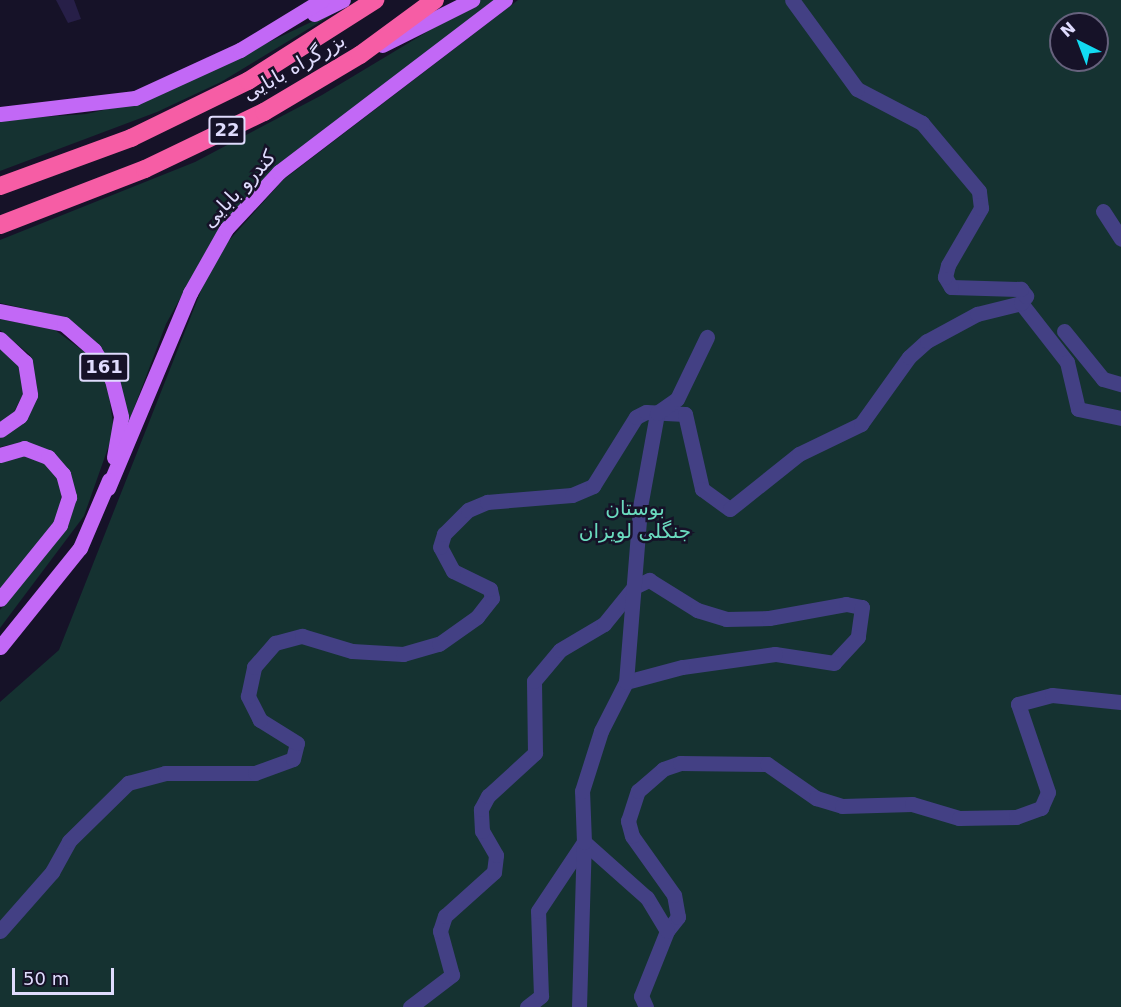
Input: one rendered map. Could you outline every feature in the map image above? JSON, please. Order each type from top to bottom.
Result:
[{"type":"highway","name":"بزرگراه بابایی","points":[[0,186],[130,138],[248,81],[375,0]]},
{"type":"highway","name":"بزرگراه بابایی","points":[[0,225],[145,169],[264,112],[360,55],[435,0]]},
{"type":"main road","points":[[240,50],[322,0]]},
{"type":"main road","points":[[0,114],[135,98],[343,0]]},
{"type":"main road","points":[[360,55],[472,0]]},
{"type":"main road","name":"کندرو بابایی","points":[[108,488],[190,293],[226,229],[279,172],[505,0]]},
{"type":"main road","name":"161","points":[[0,311],[63,324],[94,350],[112,380],[121,417],[108,488],[80,548],[0,647]]},
{"type":"main road","points":[[0,339],[25,362],[30,395],[20,416],[0,430]]},
{"type":"main road","points":[[0,454],[24,448],[48,457],[63,474],[69,497],[60,525],[0,599]]},
{"type":"street","points":[[0,931],[52,872],[69,841],[129,783],[165,772],[255,773],[293,759],[297,743],[260,720],[248,696],[254,666],[275,643],[302,636],[352,651],[403,654],[439,644],[477,617],[492,597],[481,582],[442,560],[444,534],[453,522],[487,502],[573,495],[593,486],[636,417],[657,413],[684,414],[702,489],[730,508],[800,454],[861,424],[909,357],[927,341],[977,314],[1021,303],[1026,296],[1022,289],[951,287],[945,277],[948,266],[981,208],[979,190],[922,123],[857,89],[792,0]]},
{"type":"street","points":[[1103,211],[1121,239]]},
{"type":"street","points":[[1021,303],[1067,362],[1078,409],[1121,418]]},
{"type":"street","points":[[1064,332],[1103,380],[1121,384]]},
{"type":"street","points":[[579,1007],[584,842],[582,791],[601,731],[626,682],[640,507],[657,413],[677,399],[707,337]]},
{"type":"street","points":[[410,1007],[452,975],[440,939],[445,916],[494,872],[496,855],[482,831],[481,809],[488,796],[535,753],[534,681],[560,650],[604,624],[634,587],[649,580],[697,610],[726,618],[769,618],[846,604],[862,607],[861,622],[848,653],[834,663],[774,654],[656,672],[626,682]]},
{"type":"street","points":[[646,1007],[641,996],[668,931],[678,917],[674,895],[632,836],[628,821],[638,791],[663,769],[680,763],[766,764],[816,798],[842,806],[912,804],[959,818],[1016,817],[1041,808],[1048,792],[1018,704],[1052,695],[1121,702]]},
{"type":"street","points":[[584,842],[647,898],[668,931]]},
{"type":"street","points":[[527,1007],[541,996],[538,911],[584,842]]},
{"type":"green space","points":[[480,0],[501,0],[384,88],[215,235],[166,324],[128,424],[118,378],[63,317],[0,303],[0,240],[195,162],[322,95]]},
{"type":"green space","name":"بوستان جنگلی لویزان","points":[[518,0],[1121,0],[1121,1007],[0,1007],[0,702],[59,650],[206,278],[224,246],[283,180]]},
{"type":"green space","points":[[351,3],[221,82],[157,112],[0,171],[0,120],[86,114],[148,100]]},
{"type":"green space","points":[[0,319],[55,330],[90,356],[108,388],[114,431],[84,516],[0,628],[0,610],[67,525],[75,501],[70,474],[14,444],[0,447],[0,437],[35,398],[37,386],[30,355],[0,330]]},
{"type":"green space","points":[[0,344],[17,357],[25,390],[14,412],[0,423]]},
{"type":"green space","points":[[14,455],[32,456],[50,466],[62,488],[59,516],[0,591],[0,461]]},
{"type":"building","points":[[56,0],[74,0],[81,19],[68,23]]}]
